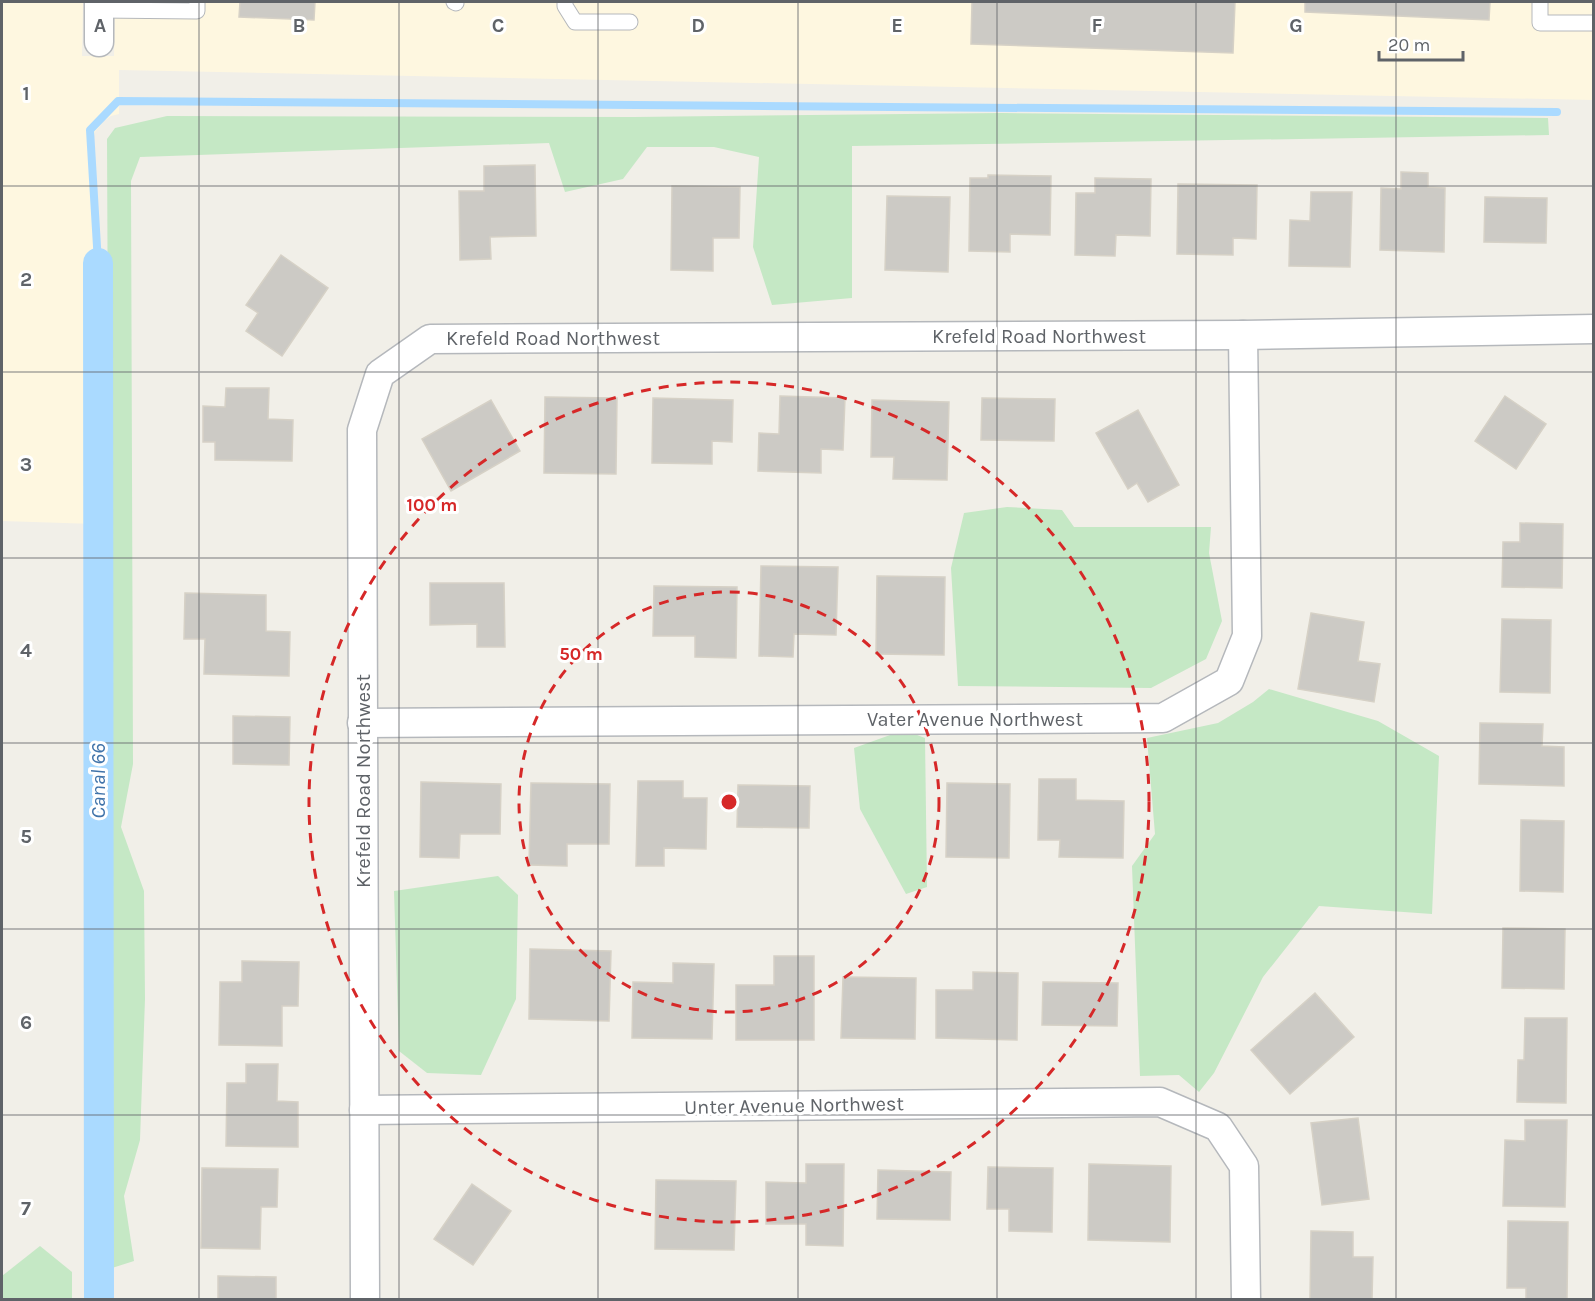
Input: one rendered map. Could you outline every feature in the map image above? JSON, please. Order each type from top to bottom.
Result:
[{"type":"street","points":[[99,6],[99,42]]},
{"type":"street","name":"Krefeld Road Northwest","points":[[365,1299],[362,430],[380,374],[430,339],[1242,335],[1593,329]]},
{"type":"street","name":"Vater Avenue Northwest","points":[[362,723],[1163,718],[1230,681],[1247,636],[1242,335]]},
{"type":"street","name":"Unter Avenue Northwest","points":[[364,1110],[1160,1102],[1218,1127],[1244,1166],[1246,1299]]},
{"type":"lane","points":[[99,6],[197,11],[197,2]]},
{"type":"lane","points":[[565,2],[575,22],[630,22]]},
{"type":"lane","points":[[1540,2],[1540,23],[1593,23]]},
{"type":"shaded area","points":[[2,2],[83,2],[82,56],[114,56],[115,2],[1593,2],[1593,100],[119,70],[119,114],[104,121],[95,132],[93,139],[95,524],[2,521]]},
{"type":"green space","points":[[1002,113],[1548,118],[1549,135],[852,146],[852,298],[772,305],[753,247],[759,157],[714,147],[647,147],[623,179],[565,192],[549,143],[140,157],[131,181],[133,764],[121,827],[144,891],[145,999],[140,1140],[124,1196],[134,1261],[112,1268],[107,139],[115,128],[167,116],[634,117]]},
{"type":"green space","points":[[1007,507],[1062,510],[1074,527],[1211,527],[1209,553],[1222,621],[1206,659],[1151,688],[958,686],[951,568],[964,513]]},
{"type":"green space","points":[[1269,689],[1378,721],[1439,756],[1432,914],[1319,906],[1263,977],[1214,1073],[1199,1092],[1179,1075],[1140,1076],[1132,866],[1155,834],[1147,738],[1218,723],[1253,702]]},
{"type":"green space","points":[[904,730],[925,738],[927,887],[906,894],[860,809],[854,748]]},
{"type":"green space","points":[[498,876],[518,895],[516,999],[481,1075],[427,1073],[399,1051],[394,891]]},
{"type":"green space","points":[[40,1246],[72,1272],[72,1299],[2,1299],[2,1276]]},
{"type":"building","points":[[240,2],[315,2],[314,20],[239,17]]},
{"type":"building","points":[[972,2],[1235,2],[1233,53],[971,44]]},
{"type":"building","points":[[1305,2],[1490,2],[1489,20],[1305,12]]},
{"type":"building","points":[[535,165],[536,236],[490,237],[491,259],[460,260],[459,191],[484,191],[484,166]]},
{"type":"building","points":[[1401,172],[1428,173],[1428,187],[1445,188],[1444,252],[1380,250],[1381,188],[1401,189]]},
{"type":"building","points":[[988,175],[1051,176],[1050,235],[1010,234],[1010,252],[969,251],[970,178],[988,178]]},
{"type":"building","points":[[1095,178],[1151,179],[1150,236],[1116,235],[1115,256],[1075,255],[1076,193],[1095,193]]},
{"type":"building","points":[[1178,184],[1257,185],[1256,239],[1233,238],[1233,255],[1177,254]]},
{"type":"building","points":[[672,186],[740,187],[739,238],[713,238],[713,271],[671,270]]},
{"type":"building","points":[[1311,192],[1352,192],[1350,267],[1289,266],[1290,220],[1310,221]]},
{"type":"building","points":[[887,196],[950,197],[948,272],[885,270]]},
{"type":"building","points":[[1485,197],[1547,198],[1546,243],[1484,242]]},
{"type":"building","points":[[281,255],[328,288],[282,356],[246,331],[258,313],[246,305]]},
{"type":"building","points":[[226,388],[269,388],[268,419],[293,420],[292,461],[215,460],[215,442],[203,442],[203,406],[225,407]]},
{"type":"building","points":[[780,396],[845,398],[843,450],[821,449],[821,473],[758,471],[759,433],[779,434]]},
{"type":"building","points":[[1505,396],[1546,424],[1516,469],[1475,441]]},
{"type":"building","points":[[545,397],[617,398],[616,474],[544,473]]},
{"type":"building","points":[[653,398],[733,400],[732,442],[712,441],[712,464],[652,463]]},
{"type":"building","points":[[982,398],[1055,399],[1054,441],[981,440]]},
{"type":"building","points":[[491,400],[520,451],[451,491],[422,439]]},
{"type":"building","points":[[872,400],[949,402],[947,480],[893,479],[894,457],[871,457]]},
{"type":"building","points":[[1138,410],[1179,485],[1148,502],[1137,483],[1128,489],[1096,433]]},
{"type":"building","points":[[1520,523],[1563,524],[1562,588],[1502,587],[1503,542],[1520,542]]},
{"type":"building","points":[[761,566],[838,567],[836,635],[794,634],[793,657],[759,656]]},
{"type":"building","points":[[877,576],[945,577],[944,655],[876,654]]},
{"type":"building","points":[[430,583],[504,583],[505,647],[477,647],[477,624],[430,625]]},
{"type":"building","points":[[654,586],[737,587],[736,658],[695,657],[695,636],[653,636]]},
{"type":"building","points":[[185,593],[266,595],[266,631],[290,632],[289,676],[204,674],[205,639],[184,639]]},
{"type":"building","points":[[1311,613],[1364,622],[1358,661],[1380,664],[1374,702],[1298,689]]},
{"type":"building","points":[[1502,619],[1551,620],[1550,693],[1500,692]]},
{"type":"building","points":[[233,716],[290,717],[289,765],[233,764]]},
{"type":"building","points":[[1480,723],[1543,724],[1542,746],[1564,747],[1564,786],[1479,784]]},
{"type":"building","points":[[1039,779],[1076,779],[1076,800],[1124,801],[1123,858],[1059,857],[1060,840],[1038,840]]},
{"type":"building","points":[[638,781],[683,781],[683,798],[707,798],[706,849],[664,848],[664,866],[636,866]]},
{"type":"building","points":[[421,782],[501,784],[500,834],[460,834],[459,858],[420,857]]},
{"type":"building","points":[[531,783],[610,784],[609,844],[567,844],[567,866],[529,865]]},
{"type":"building","points":[[947,783],[1010,784],[1009,858],[946,857]]},
{"type":"building","points":[[738,785],[810,786],[809,828],[737,827]]},
{"type":"building","points":[[1521,820],[1564,821],[1563,892],[1520,891]]},
{"type":"building","points":[[1503,928],[1565,929],[1564,989],[1502,988]]},
{"type":"building","points":[[530,949],[611,951],[609,1021],[529,1019]]},
{"type":"building","points":[[774,956],[814,956],[814,1040],[736,1040],[736,985],[774,985]]},
{"type":"building","points":[[242,961],[299,962],[298,1006],[282,1006],[282,1046],[219,1045],[220,982],[242,982]]},
{"type":"building","points":[[673,963],[714,964],[712,1039],[632,1038],[633,982],[673,983]]},
{"type":"building","points":[[973,972],[1018,973],[1017,1040],[936,1038],[936,990],[973,990]]},
{"type":"building","points":[[843,977],[916,978],[915,1039],[841,1038]]},
{"type":"building","points":[[1043,982],[1118,983],[1117,1026],[1042,1025]]},
{"type":"building","points":[[1315,993],[1354,1037],[1290,1094],[1251,1050]]},
{"type":"building","points":[[1525,1018],[1567,1018],[1566,1103],[1517,1102],[1518,1060],[1524,1060]]},
{"type":"building","points":[[246,1064],[278,1064],[277,1101],[298,1102],[298,1147],[226,1146],[227,1083],[246,1083]]},
{"type":"building","points":[[1358,1118],[1369,1199],[1322,1205],[1311,1123]]},
{"type":"building","points":[[1525,1120],[1567,1120],[1565,1207],[1503,1206],[1505,1140],[1525,1141]]},
{"type":"building","points":[[806,1164],[844,1164],[843,1246],[806,1245],[806,1224],[766,1224],[766,1182],[806,1183]]},
{"type":"building","points":[[1089,1164],[1171,1166],[1170,1242],[1088,1240]]},
{"type":"building","points":[[988,1167],[1053,1168],[1052,1232],[1009,1231],[1009,1209],[987,1209]]},
{"type":"building","points":[[202,1168],[278,1169],[277,1207],[261,1207],[260,1249],[201,1248]]},
{"type":"building","points":[[878,1170],[951,1172],[950,1220],[877,1219]]},
{"type":"building","points":[[656,1180],[736,1181],[734,1250],[655,1249]]},
{"type":"building","points":[[472,1184],[511,1211],[473,1265],[434,1239]]},
{"type":"building","points":[[1508,1221],[1568,1222],[1567,1300],[1526,1300],[1526,1288],[1507,1288]]},
{"type":"building","points":[[1311,1231],[1353,1232],[1353,1257],[1373,1257],[1372,1300],[1310,1300]]},
{"type":"building","points":[[218,1276],[276,1277],[276,1300],[218,1300]]},
{"type":"waterway","points":[[98,263],[90,130],[118,101],[1557,112]]},
{"type":"waterway","name":"Canal 66","points":[[98,263],[99,1300]]}]
